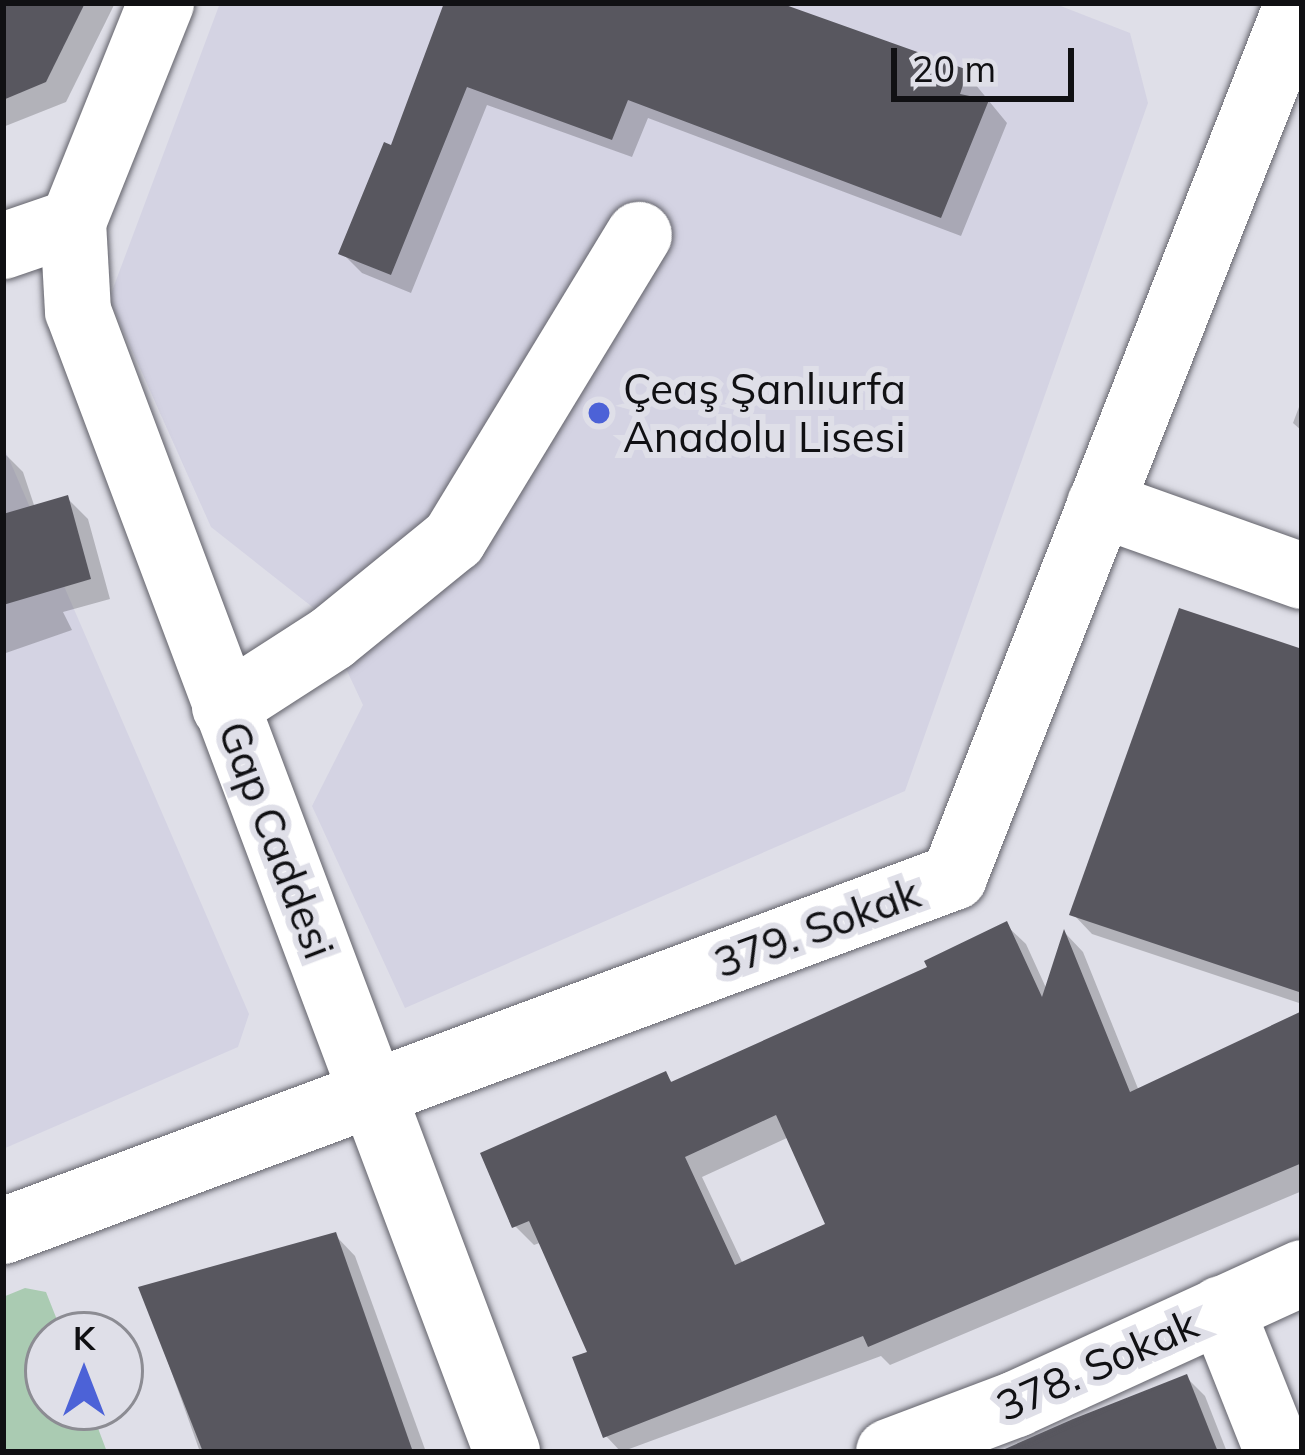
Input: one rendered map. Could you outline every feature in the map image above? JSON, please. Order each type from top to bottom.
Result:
[{"type":"street","points":[[3,246],[73,222],[161,3]]},
{"type":"street","name":"379. Sokak","points":[[3,1231],[954,877],[1100,504],[1280,8]]},
{"type":"street","name":"Gap Caddesi","points":[[73,222],[78,311],[507,1452]]},
{"type":"street","points":[[226,706],[332,638],[454,539],[639,235]]},
{"type":"street","points":[[1100,504],[1302,576]]},
{"type":"street","name":"378. Sokak","points":[[889,1452],[1016,1404],[1302,1273]]},
{"type":"street","points":[[1221,1310],[1278,1452]]},
{"type":"shaded area","name":"Çeaş Şanlıurfa Anadolu Lisesi","points":[[220,3],[1053,3],[1130,33],[1148,103],[905,791],[405,1008],[312,806],[363,705],[320,613],[211,527],[109,299]]},
{"type":"shaded area","points":[[3,445],[249,1014],[238,1047],[3,1149]]},
{"type":"green space","points":[[25,1288],[46,1292],[54,1311],[24,1311],[24,1431],[99,1431],[107,1452],[3,1452],[3,1297]]},
{"type":"building","points":[[3,3],[85,3],[46,82],[3,100]]},
{"type":"building","points":[[444,3],[780,3],[968,70],[960,94],[989,100],[941,218],[628,100],[612,140],[467,87],[391,275],[338,254],[384,142],[391,145]]},
{"type":"building","points":[[68,495],[91,579],[3,605],[3,514]]},
{"type":"building","points":[[1179,608],[1302,649],[1302,993],[1069,915]]},
{"type":"building","points":[[1007,921],[1042,997],[1064,929],[1130,1092],[1302,1011],[1302,1163],[868,1347],[863,1336],[603,1438],[572,1357],[587,1352],[529,1221],[512,1228],[480,1153],[666,1071],[671,1082],[927,967],[924,961]],"holes":[[[776,1115],[825,1224],[735,1265],[685,1157]]]},
{"type":"building","points":[[336,1232],[413,1452],[203,1452],[138,1287]]},
{"type":"building","points":[[1187,1374],[1218,1452],[998,1452],[1073,1419]]},
{"type":"place","name":"Çeaş Şanlıurfa Anadolu Lisesi","points":[[599,413]]}]
